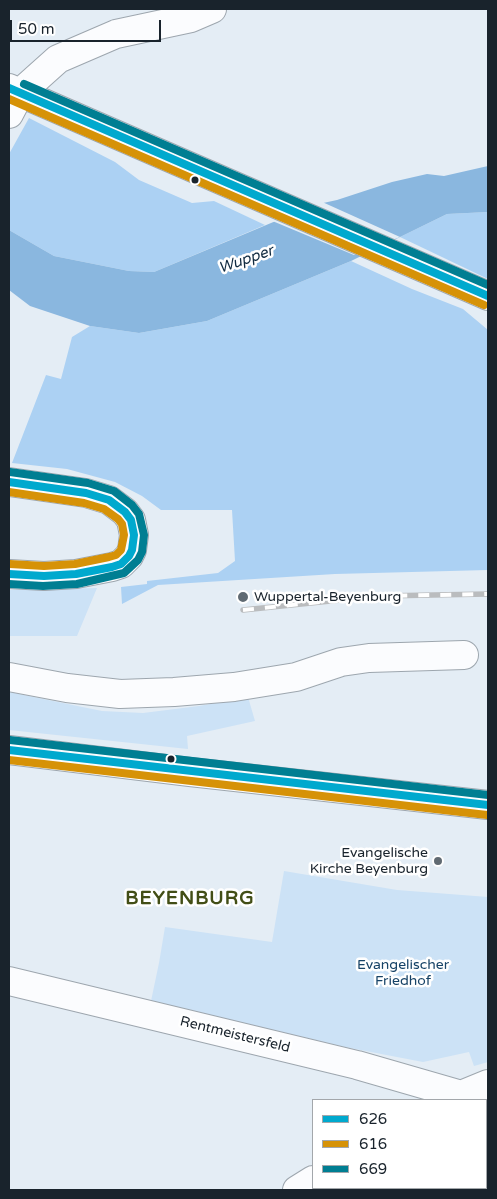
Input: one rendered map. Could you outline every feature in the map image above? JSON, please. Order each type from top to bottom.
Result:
[{"type":"street","points":[[212,9],[190,18],[116,34],[89,45],[58,59],[13,98],[283,208],[488,296]]},
{"type":"street","points":[[9,482],[86,493],[109,500],[125,512],[131,520],[134,535],[132,550],[129,556],[121,564],[112,567],[76,574],[44,576],[9,574]]},
{"type":"street","points":[[9,676],[67,688],[120,694],[174,692],[234,687],[296,677],[341,662],[369,658],[464,655]]},
{"type":"street","points":[[9,750],[488,805]]},
{"type":"street","name":"Rentmeistersfeld","points":[[9,981],[357,1065],[455,1097]]},
{"type":"street","points":[[455,1097],[488,1084]]},
{"type":"street","points":[[297,1190],[312,1181]]},
{"type":"green space","points":[[97,588],[77,636],[9,636],[9,590]]},
{"type":"green space","points":[[9,692],[102,711],[143,713],[199,706],[248,697],[255,721],[187,736],[188,749],[9,730]]},
{"type":"green space","name":"Evangelischer Friedhof","points":[[284,871],[397,890],[488,897],[488,1062],[474,1066],[469,1052],[423,1062],[345,1047],[151,1001],[165,927],[272,942]]},
{"type":"shaded area","points":[[29,118],[115,162],[139,180],[192,203],[214,201],[265,225],[154,272],[129,271],[54,256],[9,230],[9,154]]},
{"type":"shaded area","points":[[488,212],[488,279],[400,237],[447,214]]},
{"type":"shaded area","points":[[351,261],[412,289],[463,309],[488,330],[488,570],[335,574],[158,585],[122,604],[121,587],[147,584],[147,581],[218,573],[235,561],[232,510],[161,510],[142,496],[115,482],[67,469],[12,463],[46,375],[61,379],[72,337],[90,326],[139,333],[207,321]]},
{"type":"water","name":"Wupper","points":[[488,166],[488,212],[447,214],[351,261],[207,321],[139,333],[90,326],[30,306],[9,290],[9,230],[54,256],[129,271],[154,272],[314,205],[337,200],[392,182],[427,174],[444,176]]},
{"type":"pier","points":[[320,201],[400,237],[354,255],[270,220]]},
{"type":"railway","points":[[243,610],[379,596],[488,594]]},
{"type":"transit line","name":"669","points":[[24,84],[488,285]]},
{"type":"transit line","name":"626","points":[[9,88],[488,296]]},
{"type":"transit line","name":"616","points":[[9,99],[484,305]]},
{"type":"transit line","name":"669","points":[[9,584],[43,586],[77,584],[124,573],[138,560],[142,552],[144,535],[139,514],[132,505],[114,491],[88,483],[10,472]]},
{"type":"transit line","name":"626","points":[[9,482],[86,493],[109,500],[125,512],[131,520],[134,535],[132,550],[129,556],[121,564],[112,567],[76,574],[44,576],[9,574]]},
{"type":"transit line","name":"616","points":[[9,492],[84,503],[104,509],[122,524],[124,535],[121,550],[116,555],[109,557],[75,564],[44,566],[10,564]]},
{"type":"transit line","name":"669","points":[[10,740],[488,795]]},
{"type":"transit line","name":"626","points":[[9,750],[488,805]]},
{"type":"transit line","name":"616","points":[[9,760],[487,815]]},
{"type":"place","name":"Wuppertal-Beyenburg","points":[[243,597]]},
{"type":"place","name":"Evangelische Kirche Beyenburg","points":[[438,861]]},
{"type":"district","name":"BEYENBURG","points":[[190,899]]}]
